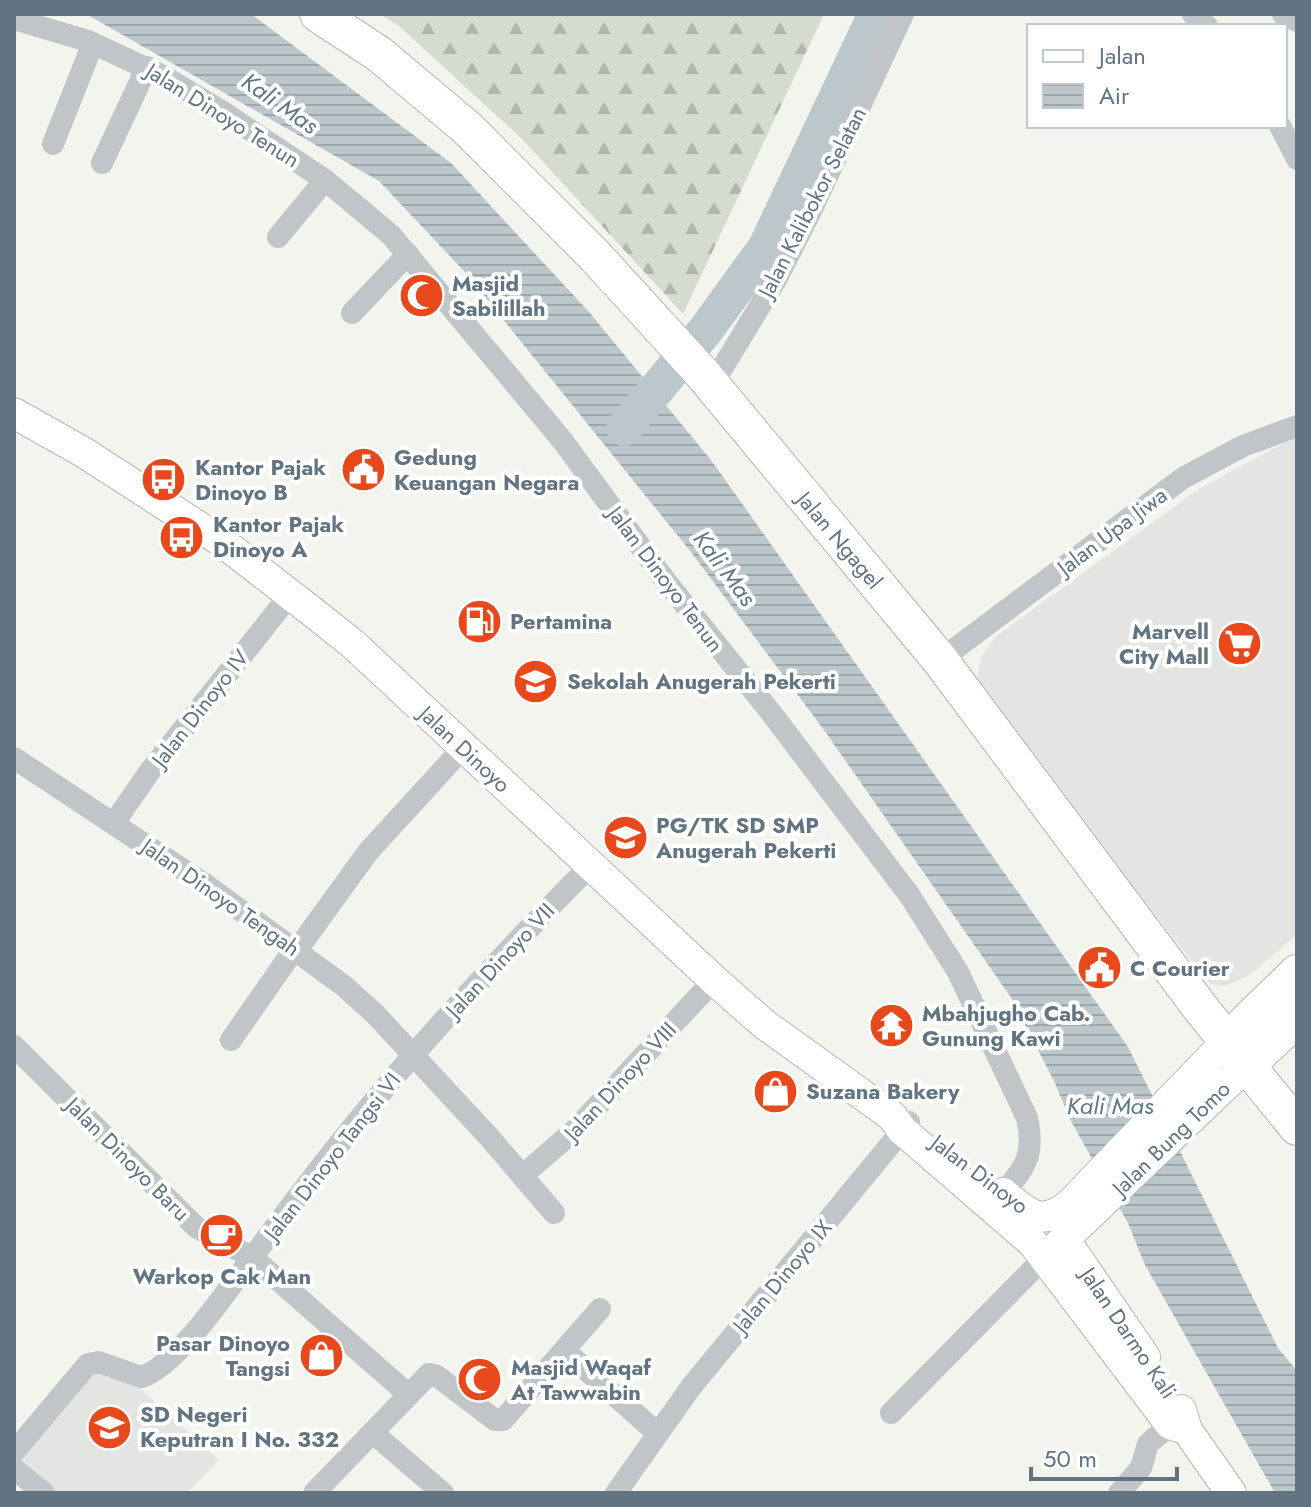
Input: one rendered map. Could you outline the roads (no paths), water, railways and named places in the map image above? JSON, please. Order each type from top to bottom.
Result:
[{"type":"highway","name":"Jalan Ngagel","points":[[318,14],[379,54],[467,128],[538,196],[672,339],[940,660],[1237,1053],[1297,1127]]},
{"type":"highway","name":"Jalan Bung Tomo","points":[[1237,1053],[1297,973]]},
{"type":"highway","name":"Jalan Bung Tomo","points":[[1237,1053],[1297,1018]]},
{"type":"main road","name":"Jalan Dinoyo","points":[[14,413],[83,452],[221,541],[354,645],[764,1024],[1038,1217],[1055,1216],[1065,1232]]},
{"type":"main road","name":"Jalan Bung Tomo","points":[[1065,1232],[1237,1053]]},
{"type":"main road","name":"Jalan Dinoyo","points":[[901,1123],[1020,1231],[1065,1232]]},
{"type":"main road","name":"Jalan Darmo Kali","points":[[1065,1232],[1180,1422],[1231,1493]]},
{"type":"street","name":"Jalan Kalibokor Selatan","points":[[706,379],[777,278],[903,14]]},
{"type":"street","points":[[1283,14],[1297,21]]},
{"type":"street","name":"Jalan Dinoyo Tenun","points":[[15,23],[93,43],[147,67],[223,112],[325,180],[366,212],[408,254],[562,440],[665,580],[835,796],[934,933],[958,972],[1027,1118],[1030,1154],[1023,1170],[1003,1193]]},
{"type":"street","points":[[53,144],[93,43]]},
{"type":"street","points":[[102,163],[147,67]]},
{"type":"street","points":[[1281,128],[1297,159]]},
{"type":"street","points":[[278,237],[325,180]]},
{"type":"street","points":[[352,313],[408,254]]},
{"type":"street","name":"Jalan Upa Jiwa","points":[[940,660],[1183,478],[1243,446],[1297,426]]},
{"type":"street","name":"Jalan Dinoyo IV","points":[[114,823],[150,771],[290,595]]},
{"type":"street","points":[[231,1040],[368,852],[463,748]]},
{"type":"street","name":"Jalan Dinoyo Tengah","points":[[14,758],[296,949],[359,998],[489,1137],[554,1213]]},
{"type":"street","name":"Jalan Dinoyo VII","points":[[412,1056],[476,984],[590,866]]},
{"type":"street","name":"Jalan Dinoyo VIII","points":[[522,1176],[576,1129],[714,980]]},
{"type":"street","name":"Jalan Dinoyo Baru","points":[[14,1046],[196,1227],[253,1258],[409,1395]]},
{"type":"street","name":"Jalan Dinoyo Tangsi VI","points":[[14,1452],[88,1364],[99,1362],[141,1377],[155,1371],[200,1326],[329,1157],[412,1056]]},
{"type":"street","name":"Jalan Dinoyo IX","points":[[616,1493],[691,1387],[901,1123]]},
{"type":"street","points":[[891,1413],[1065,1232]]},
{"type":"street","points":[[314,1493],[429,1374],[437,1376],[495,1420],[503,1420],[600,1309]]},
{"type":"street","points":[[564,1350],[657,1433]]},
{"type":"street","points":[[1119,1493],[1141,1468],[1148,1444],[1180,1422]]},
{"type":"street","points":[[367,1439],[443,1493]]},
{"type":"street","points":[[14,1469],[44,1493]]},
{"type":"water","name":"Kali Mas","points":[[86,14],[251,14],[451,163],[589,312],[711,460],[1128,1047],[1278,1348],[1297,1371],[1297,1493],[1275,1493],[1145,1265],[1128,1223],[1071,1121],[1010,996],[824,730],[691,552],[464,271],[379,181]]},
{"type":"waterway","points":[[624,428],[705,331],[766,247],[876,14]]},
{"type":"place","name":"Masjid Sabilillah","points":[[421,296]]},
{"type":"place","name":"Gedung Keuangan Negara","points":[[363,470]]},
{"type":"place","name":"Kantor Pajak Dinoyo B","points":[[164,480]]},
{"type":"place","name":"Kantor Pajak Dinoyo A","points":[[182,537]]},
{"type":"place","name":"Pertamina","points":[[479,621]]},
{"type":"place","name":"Marvell City Mall","points":[[1240,644]]},
{"type":"place","name":"Sekolah Anugerah Pekerti","points":[[536,681]]},
{"type":"place","name":"PG/TK SD SMP Anugerah Pekerti","points":[[625,838]]},
{"type":"place","name":"C Courier","points":[[1099,968]]},
{"type":"place","name":"Mbahjugho Cab. Gunung Kawi","points":[[891,1026]]},
{"type":"place","name":"Suzana Bakery","points":[[775,1091]]},
{"type":"place","name":"Warkop Cak Man","points":[[222,1235]]},
{"type":"place","name":"Pasar Dinoyo Tangsi","points":[[321,1356]]},
{"type":"place","name":"Masjid Waqaf At Tawwabin","points":[[480,1380]]},
{"type":"place","name":"SD Negeri Keputran I No. 332","points":[[109,1427]]}]
